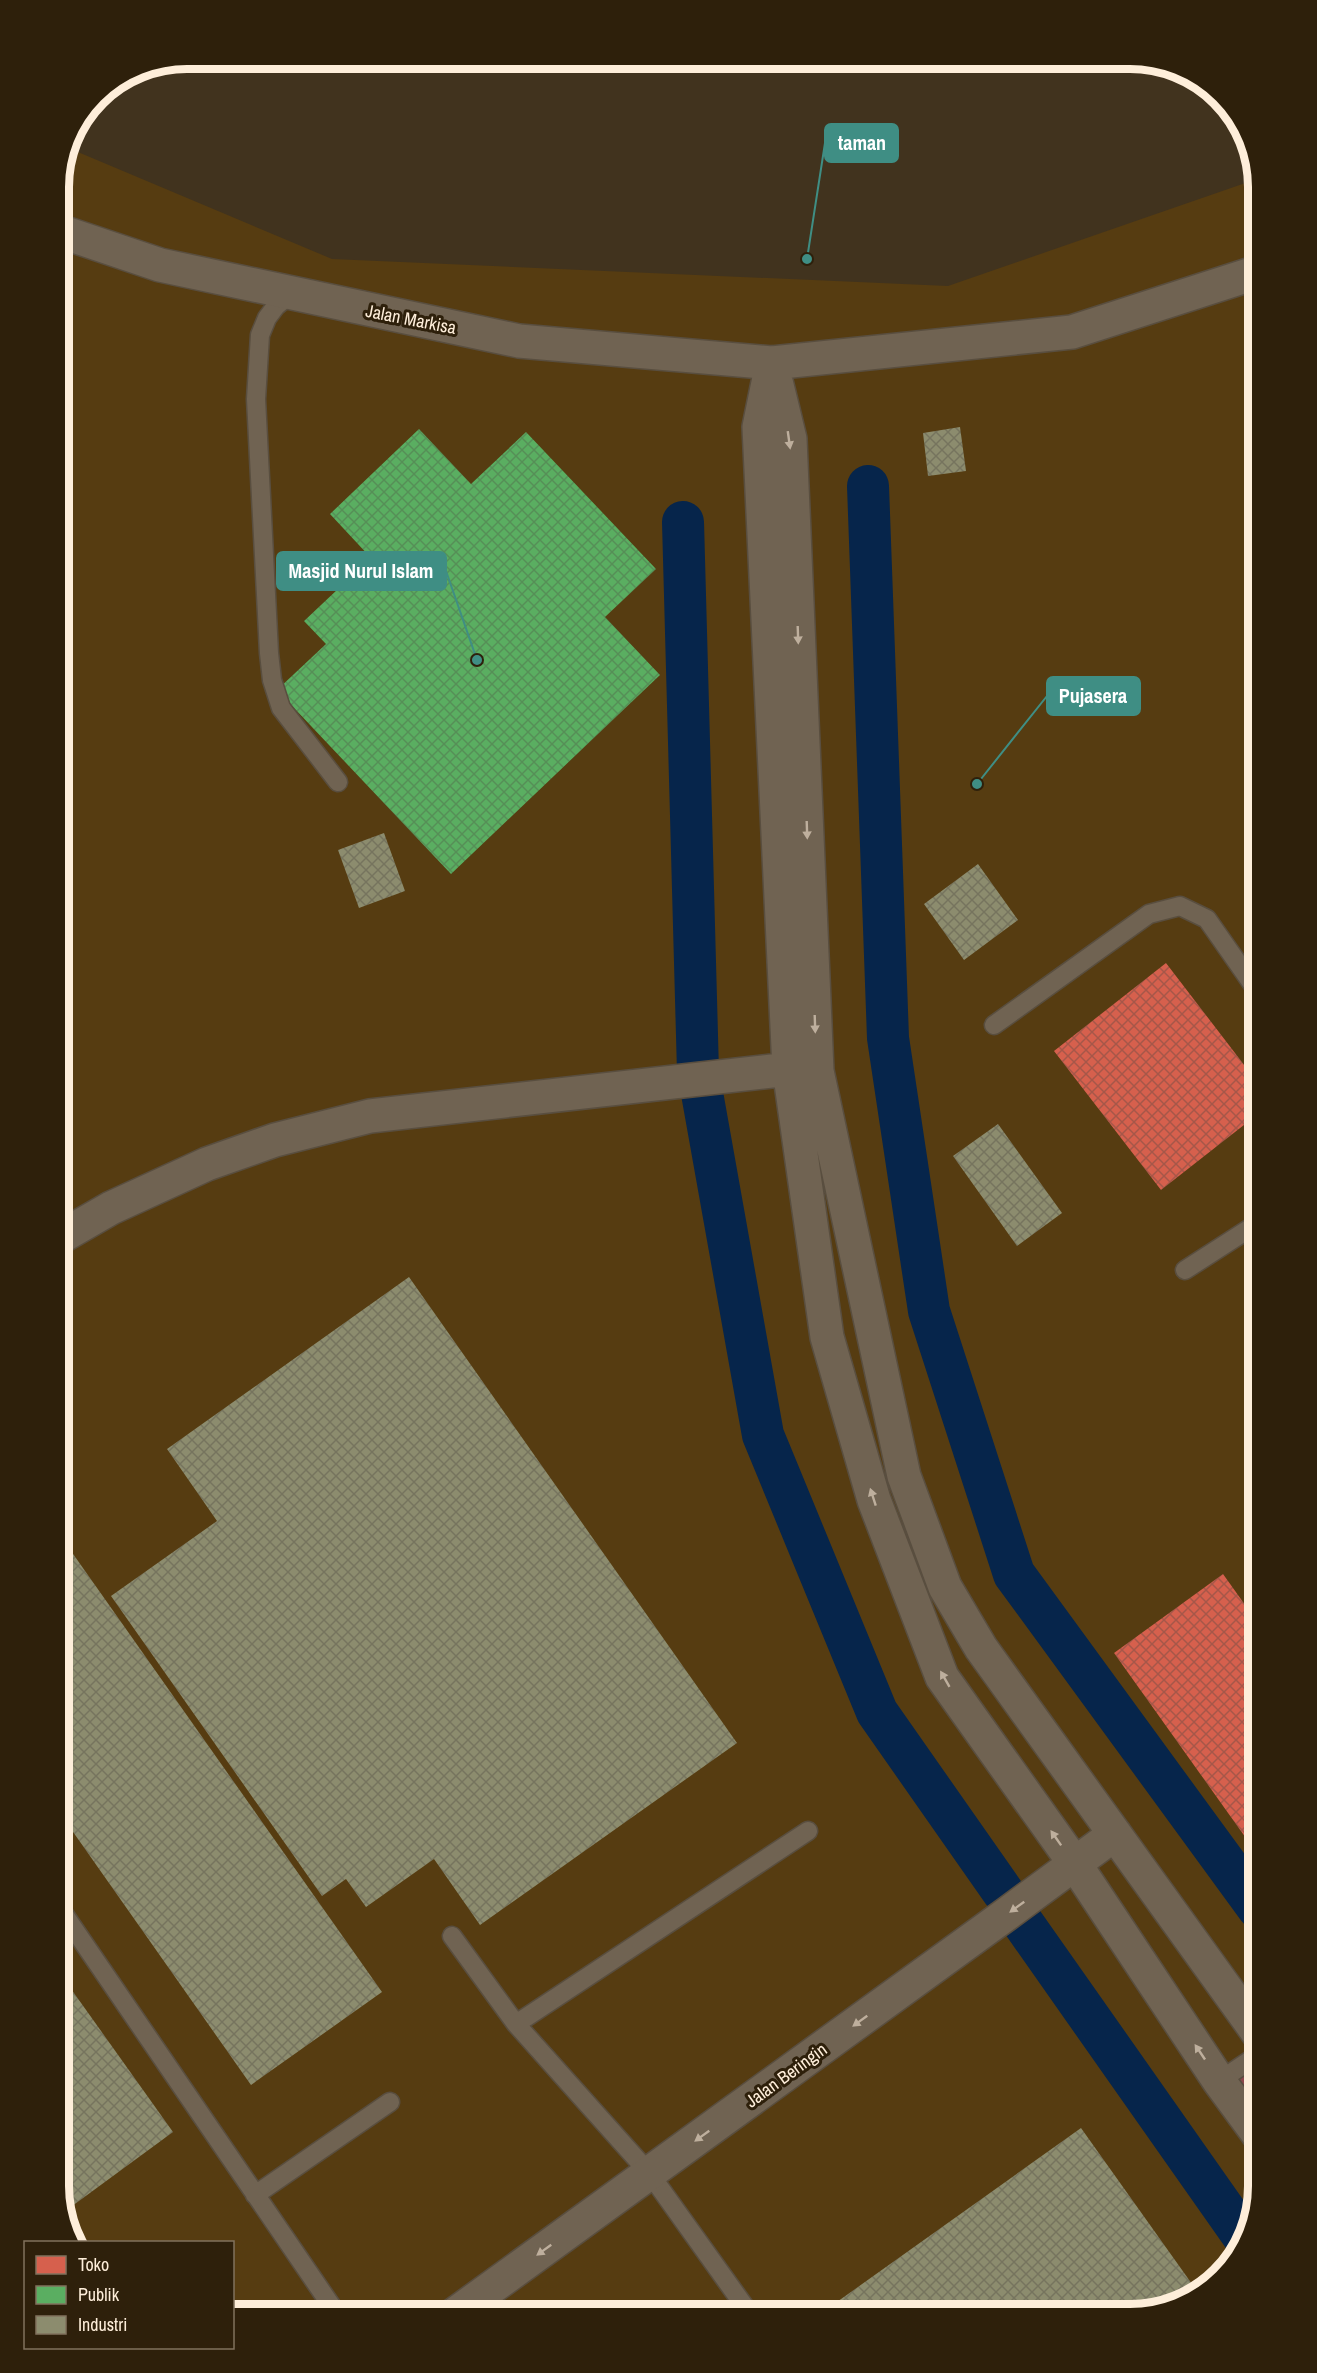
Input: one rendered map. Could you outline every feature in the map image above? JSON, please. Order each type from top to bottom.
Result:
[{"type":"street","name":"Jalan Markisa","points":[[69,234],[160,266],[519,341],[772,363],[1072,332],[1248,275]]},
{"type":"street","points":[[772,363],[759,427],[789,1069],[827,1336],[874,1500],[942,1677],[1075,1864],[1248,2120]]},
{"type":"street","points":[[772,363],[790,439],[817,1071],[904,1476],[945,1587],[975,1638],[1248,2019]]},
{"type":"street","points":[[69,1232],[111,1208],[207,1164],[275,1140],[370,1116],[789,1069]]},
{"type":"street","name":"Jalan Beringin","points":[[469,2304],[1114,1834]]},
{"type":"lane","points":[[291,294],[276,306],[267,318],[260,335],[256,399],[269,653],[272,680],[281,708],[338,782]]},
{"type":"lane","points":[[994,1025],[1149,914],[1180,906],[1208,919],[1248,977]]},
{"type":"lane","points":[[1185,1270],[1248,1229]]},
{"type":"lane","points":[[516,2024],[808,1831]]},
{"type":"lane","points":[[69,1923],[330,2304]]},
{"type":"lane","points":[[452,1936],[516,2024],[650,2174],[743,2304]]},
{"type":"lane","points":[[1220,2081],[1248,2062]]},
{"type":"lane","points":[[255,2195],[390,2102]]},
{"type":"shaded area","points":[[75,151],[332,259],[948,286],[1248,182],[1248,2194],[1242,2224],[1228,2252],[1208,2275],[1175,2295],[1138,2304],[234,2304],[234,2241],[83,2241],[75,2224],[70,2201],[69,179]]},
{"type":"green space","points":[[1248,2065],[1248,2100],[1232,2077]]},
{"type":"building: Toko","points":[[1166,963],[1248,1070],[1248,1122],[1161,1190],[1054,1051]]},
{"type":"building: Toko","points":[[1223,1574],[1248,1609],[1248,1841],[1114,1653]]},
{"type":"building: Publik","points":[[419,429],[471,484],[526,432],[656,569],[605,617],[660,675],[451,874],[277,690],[326,644],[304,621],[371,558],[330,514]]},
{"type":"building: Industri","points":[[960,427],[966,471],[928,476],[923,433]]},
{"type":"building: Industri","points":[[384,833],[405,891],[359,908],[338,850]]},
{"type":"building: Industri","points":[[978,864],[1018,920],[964,960],[924,904]]},
{"type":"building: Industri","points":[[998,1124],[1062,1213],[1017,1246],[953,1156]]},
{"type":"building: Industri","points":[[409,1277],[737,1743],[480,1925],[434,1859],[366,1907],[346,1879],[322,1896],[111,1596],[217,1521],[167,1449]]},
{"type":"building: Industri","points":[[69,1548],[382,1992],[251,2085],[69,1826]]},
{"type":"building: Industri","points":[[69,1986],[173,2132],[71,2207]]},
{"type":"building: Industri","points":[[1081,2128],[1193,2286],[1161,2300],[1138,2304],[834,2304]]},
{"type":"waterway","points":[[868,486],[888,1038],[929,1311],[1014,1574],[1248,1894]]},
{"type":"waterway","points":[[683,522],[698,1072]]},
{"type":"waterway","points":[[702,1093],[763,1435],[877,1712],[1003,1892]]},
{"type":"waterway","points":[[1023,1923],[1239,2231]]},
{"type":"place","name":"taman","points":[[807,259]]},
{"type":"place","name":"Masjid Nurul Islam","points":[[477,660]]},
{"type":"place","name":"Pujasera","points":[[977,784]]}]
